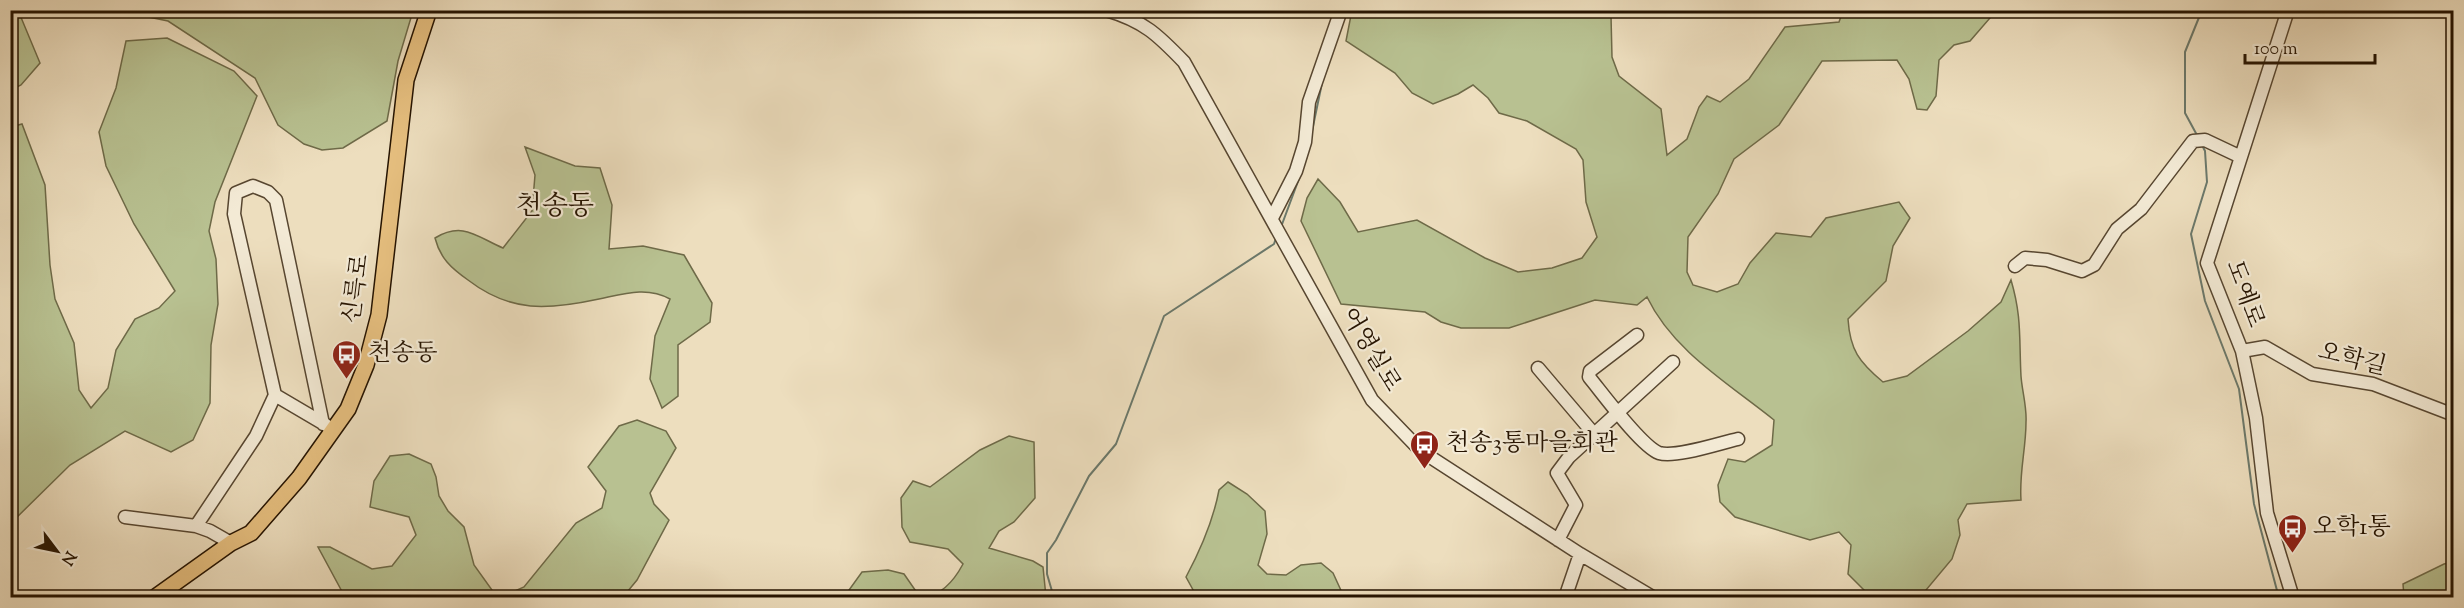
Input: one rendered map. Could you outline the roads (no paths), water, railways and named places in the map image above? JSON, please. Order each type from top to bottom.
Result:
[{"type":"main road","name":"신륵로","points":[[154,597],[231,543],[251,533],[299,478],[329,427],[348,409],[366,365],[379,315],[406,80],[429,10]]},
{"type":"street","points":[[1106,10],[1128,17],[1155,32],[1184,62],[1273,220]]},
{"type":"street","points":[[1273,220],[1296,171],[1305,142],[1309,102],[1341,10]]},
{"type":"street","name":"도예로","points":[[2288,10],[2207,263],[2242,351],[2256,418],[2268,513],[2293,597]]},
{"type":"street","points":[[2015,266],[2025,258],[2047,260],[2082,271],[2094,265],[2117,229],[2141,209],[2199,141],[2241,157]]},
{"type":"street","points":[[196,526],[256,436],[275,395],[234,214],[236,193],[254,186],[268,192],[276,200],[329,427]]},
{"type":"street","name":"어영실로","points":[[1273,220],[1372,400],[1421,451],[1580,554],[1654,597]]},
{"type":"street","points":[[1637,335],[1590,372],[1589,377],[1651,447],[1660,453],[1675,453],[1738,439]]},
{"type":"street","name":"오학길","points":[[2242,351],[2265,346],[2312,374],[2373,384],[2454,415]]},
{"type":"street","points":[[1558,540],[1576,505],[1557,473],[1569,457],[1673,362]]},
{"type":"street","points":[[1538,368],[1594,434]]},
{"type":"street","points":[[275,395],[329,427]]},
{"type":"street","points":[[125,517],[196,526],[231,543]]},
{"type":"street","points":[[1566,597],[1580,554]]},
{"type":"waterway","points":[[2198,137],[2185,113],[2185,52],[2202,10]]},
{"type":"waterway","points":[[1311,136],[1322,83]]},
{"type":"waterway","points":[[2202,145],[2205,151],[2207,182],[2191,234],[2205,301],[2239,389],[2254,504],[2279,598]]},
{"type":"waterway","points":[[1306,159],[1309,147]]},
{"type":"waterway","points":[[1281,227],[1300,176]]},
{"type":"waterway","points":[[1054,598],[1047,574],[1047,553],[1089,476],[1116,444],[1164,316],[1274,244],[1276,238]]},
{"type":"place","name":"천송동","points":[[347,380]]},
{"type":"place","name":"천송3통마을회관","points":[[1425,470]]},
{"type":"place","name":"오학1통","points":[[2292,554]]},
{"type":"district","name":"천송동","points":[[555,207]]}]
